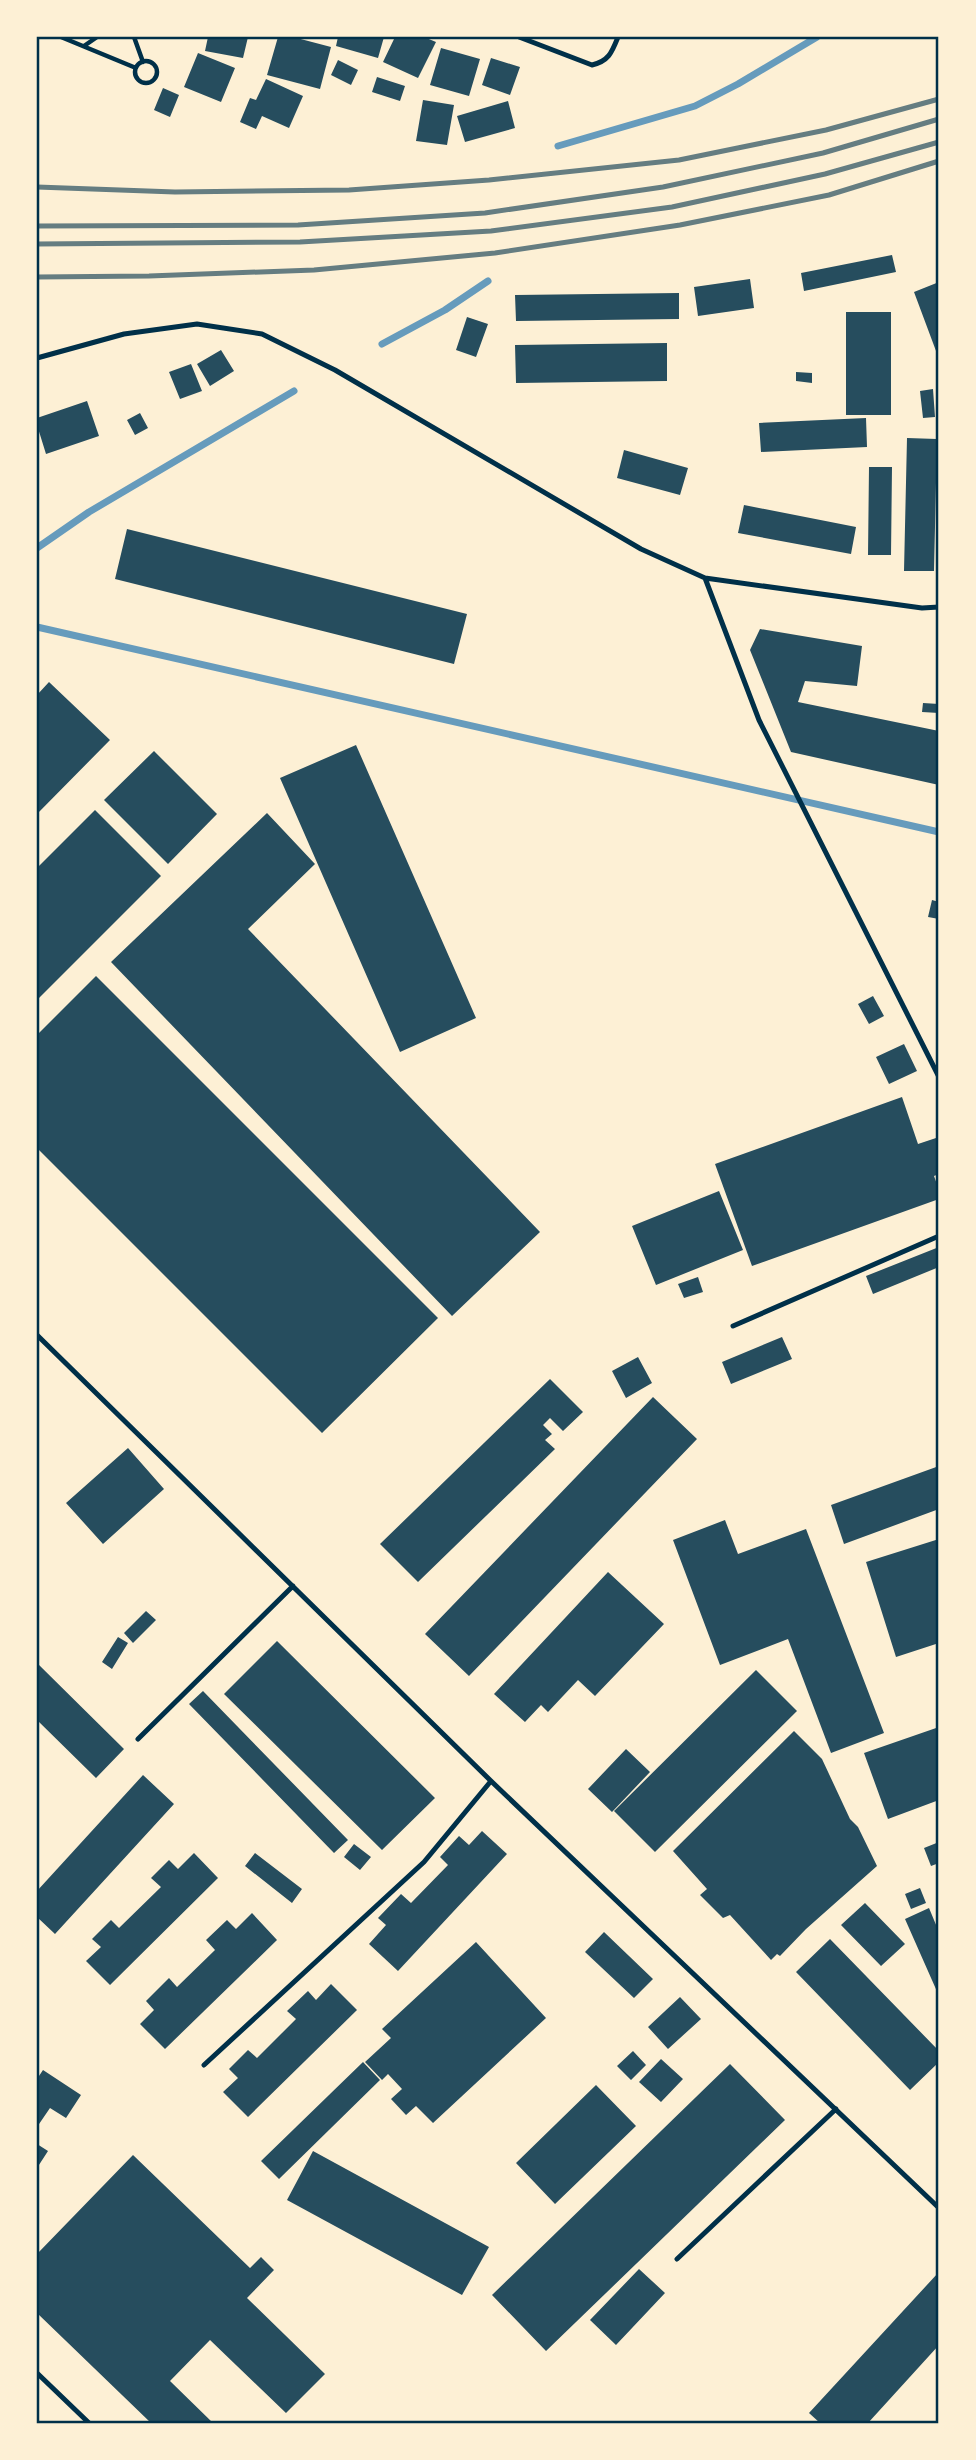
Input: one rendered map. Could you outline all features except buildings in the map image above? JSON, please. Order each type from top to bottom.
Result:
[{"type":"lane","points":[[519,37],[592,65],[602,63],[610,57],[618,37]]},
{"type":"lane","points":[[37,358],[124,334],[197,324],[262,334],[335,370],[641,549],[705,578],[922,608],[939,607]]},
{"type":"lane","points":[[705,578],[759,720],[939,1077]]},
{"type":"lane","points":[[733,1326],[939,1236]]},
{"type":"lane","points":[[37,1335],[491,1781],[939,2208]]},
{"type":"lane","points":[[138,1739],[293,1587]]},
{"type":"lane","points":[[204,2065],[424,1862],[491,1781]]},
{"type":"lane","points":[[677,2259],[836,2109]]},
{"type":"lane","points":[[37,2373],[89,2423]]},
{"type":"path","points":[[61,37],[136,68]]},
{"type":"path","points":[[84,46],[97,37]]},
{"type":"path","points":[[134,37],[144,62]]},
{"type":"path","points":[[144,62],[151,62],[156,67],[157,75],[153,81],[140,81],[136,68],[144,62]]},
{"type":"waterway","points":[[558,146],[695,106],[817,37]]},
{"type":"waterway","points":[[382,344],[445,310],[488,281]]},
{"type":"waterway","points":[[37,548],[89,512],[294,391]]},
{"type":"waterway","points":[[37,627],[939,832]]},
{"type":"railway","points":[[37,187],[175,192],[349,190],[489,180],[679,160],[826,130],[939,99]]},
{"type":"railway","points":[[37,226],[298,225],[485,213],[663,187],[823,153],[939,119]]},
{"type":"railway","points":[[37,244],[300,242],[491,231],[672,207],[825,174],[939,142]]},
{"type":"railway","points":[[37,277],[314,270],[495,253],[680,225],[829,195],[939,161]]}]
